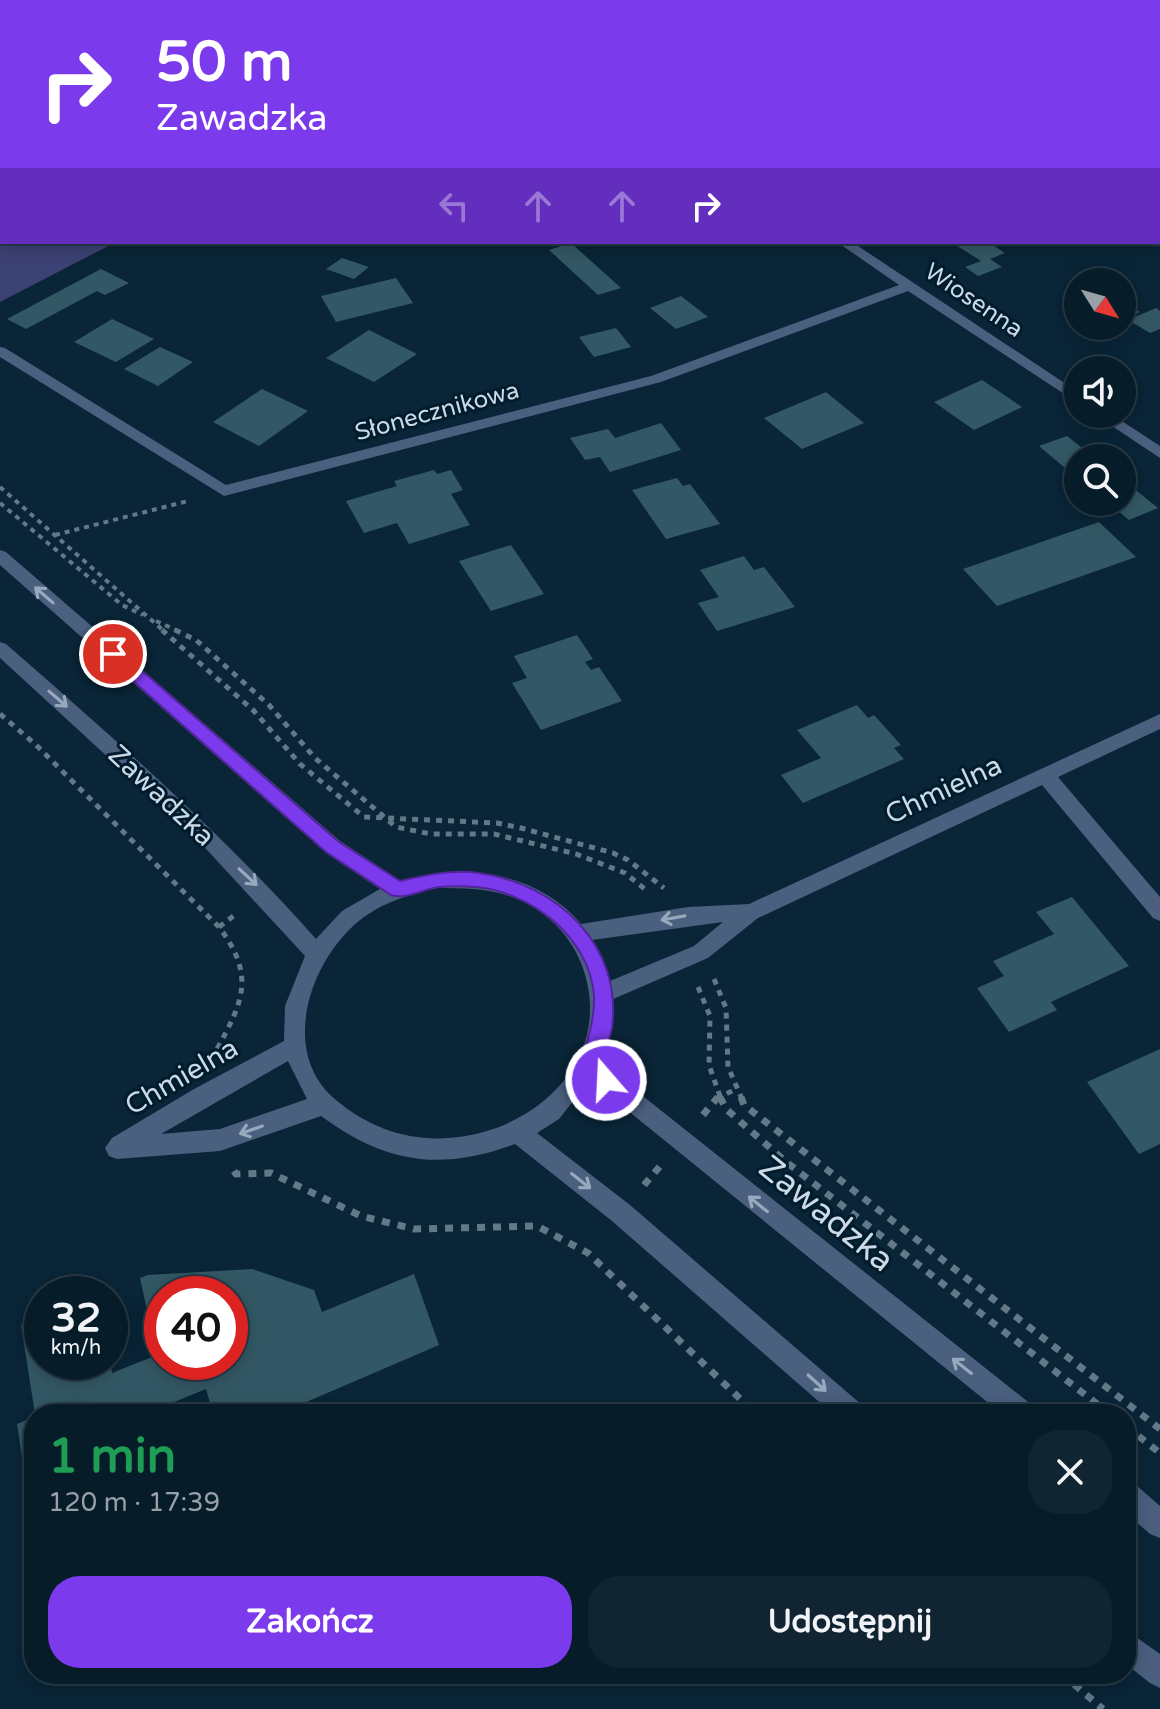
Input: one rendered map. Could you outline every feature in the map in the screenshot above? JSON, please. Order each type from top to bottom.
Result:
[{"type":"street","name":"Wiosenna","points":[[846,244],[1064,390]]},
{"type":"street","name":"Słonecznikowa","points":[[224,491],[656,379],[910,286]]},
{"type":"street","points":[[0,351],[224,491]]},
{"type":"street","points":[[1122,428],[1160,453]]},
{"type":"street","points":[[0,556],[327,842],[397,889]]},
{"type":"street","name":"Zawadzka","points":[[0,648],[91,728],[264,892],[315,953]]},
{"type":"street","name":"Chmielna","points":[[603,994],[701,952],[751,912],[1160,721]]},
{"type":"street","points":[[1045,775],[1160,912]]},
{"type":"street","points":[[437,880],[478,880],[516,889],[551,907],[578,933],[594,961],[603,994],[602,1030],[589,1066],[560,1104],[519,1133],[467,1150],[413,1150],[363,1134],[325,1104],[306,1077],[296,1046],[294,1014],[301,982],[315,953],[351,915],[397,889],[437,880]]},
{"type":"street","name":"Chmielna","points":[[578,933],[688,916],[751,912]]},
{"type":"street","name":"Chmielna","points":[[296,1046],[202,1096],[117,1148],[220,1140],[325,1104]]},
{"type":"street","name":"Zawadzka","points":[[589,1066],[1011,1404]]},
{"type":"street","points":[[519,1133],[621,1213],[841,1404]]},
{"type":"street","points":[[1136,1504],[1160,1524]]},
{"type":"street","points":[[1136,1653],[1160,1673]]},
{"type":"path","points":[[54,536],[224,491]]},
{"type":"path","points":[[327,842],[364,817]]},
{"type":"path","points":[[219,927],[264,892]]},
{"type":"path","points":[[1136,1434],[1160,1453]]},
{"type":"path","points":[[1074,1684],[1103,1709]]},
{"type":"shaded area","points":[[0,244],[112,244],[0,302]]},
{"type":"building","points":[[572,244],[621,288],[598,295],[549,250]]},
{"type":"building","points":[[954,244],[991,244],[1005,253],[990,259],[1002,267],[978,276],[965,267],[981,261]]},
{"type":"building","points":[[342,258],[369,267],[354,279],[326,269]]},
{"type":"building","points":[[101,269],[129,283],[105,295],[97,291],[26,329],[7,319]]},
{"type":"building","points":[[396,278],[413,303],[336,322],[321,296]]},
{"type":"building","points":[[681,296],[708,317],[676,329],[650,308]]},
{"type":"building","points":[[1156,308],[1160,311],[1160,329],[1150,333],[1136,325],[1136,317]]},
{"type":"building","points":[[112,319],[154,339],[116,362],[74,342]]},
{"type":"building","points":[[616,328],[631,347],[594,357],[579,337]]},
{"type":"building","points":[[369,330],[417,354],[374,382],[326,358]]},
{"type":"building","points":[[160,347],[193,362],[158,386],[124,369]]},
{"type":"building","points":[[982,380],[1022,407],[974,430],[934,402]]},
{"type":"building","points":[[262,389],[308,411],[259,446],[213,422]]},
{"type":"building","points":[[826,392],[864,423],[802,449],[764,418]]},
{"type":"building","points":[[661,423],[681,450],[610,472],[600,457],[585,460],[570,438],[608,429],[615,438]]},
{"type":"building","points":[[1067,436],[1077,444],[1064,444],[1064,467],[1039,446]]},
{"type":"building","points":[[434,470],[437,474],[451,470],[463,490],[451,494],[470,525],[409,544],[397,523],[364,533],[346,501],[397,486],[394,481]]},
{"type":"building","points":[[677,478],[683,486],[690,484],[720,524],[666,539],[632,490]]},
{"type":"building","points":[[1136,490],[1158,508],[1129,520],[1124,516],[1136,516]]},
{"type":"building","points":[[1099,522],[1136,557],[997,606],[963,569]]},
{"type":"building","points":[[511,545],[544,594],[491,611],[459,561]]},
{"type":"building","points":[[744,556],[754,570],[764,567],[795,607],[717,631],[698,603],[719,597],[700,570]]},
{"type":"building","points":[[577,635],[593,659],[585,662],[591,670],[599,667],[622,701],[541,730],[512,683],[527,678],[514,656]]},
{"type":"building","points":[[857,705],[868,718],[874,715],[901,745],[894,748],[904,759],[803,803],[781,775],[821,758],[797,730]]},
{"type":"building","points":[[1072,897],[1129,966],[1051,1002],[1057,1010],[1009,1032],[977,988],[1004,976],[993,961],[1054,934],[1036,912]]},
{"type":"building","points":[[1160,1049],[1160,1144],[1139,1154],[1087,1082]]},
{"type":"building","points":[[252,1269],[314,1290],[322,1312],[414,1274],[439,1345],[302,1404],[210,1404],[206,1389],[169,1404],[33,1404],[30,1380],[128,1380],[128,1367],[144,1360],[144,1380],[248,1380],[248,1276],[145,1276],[148,1275]]},
{"type":"building","points":[[24,1421],[24,1470],[17,1424]]},
{"type":"route","points":[[113,654],[333,847],[397,889],[437,880],[478,880],[516,889],[551,907],[578,933],[594,961],[603,994],[602,1030],[589,1066],[606,1080]]}]
